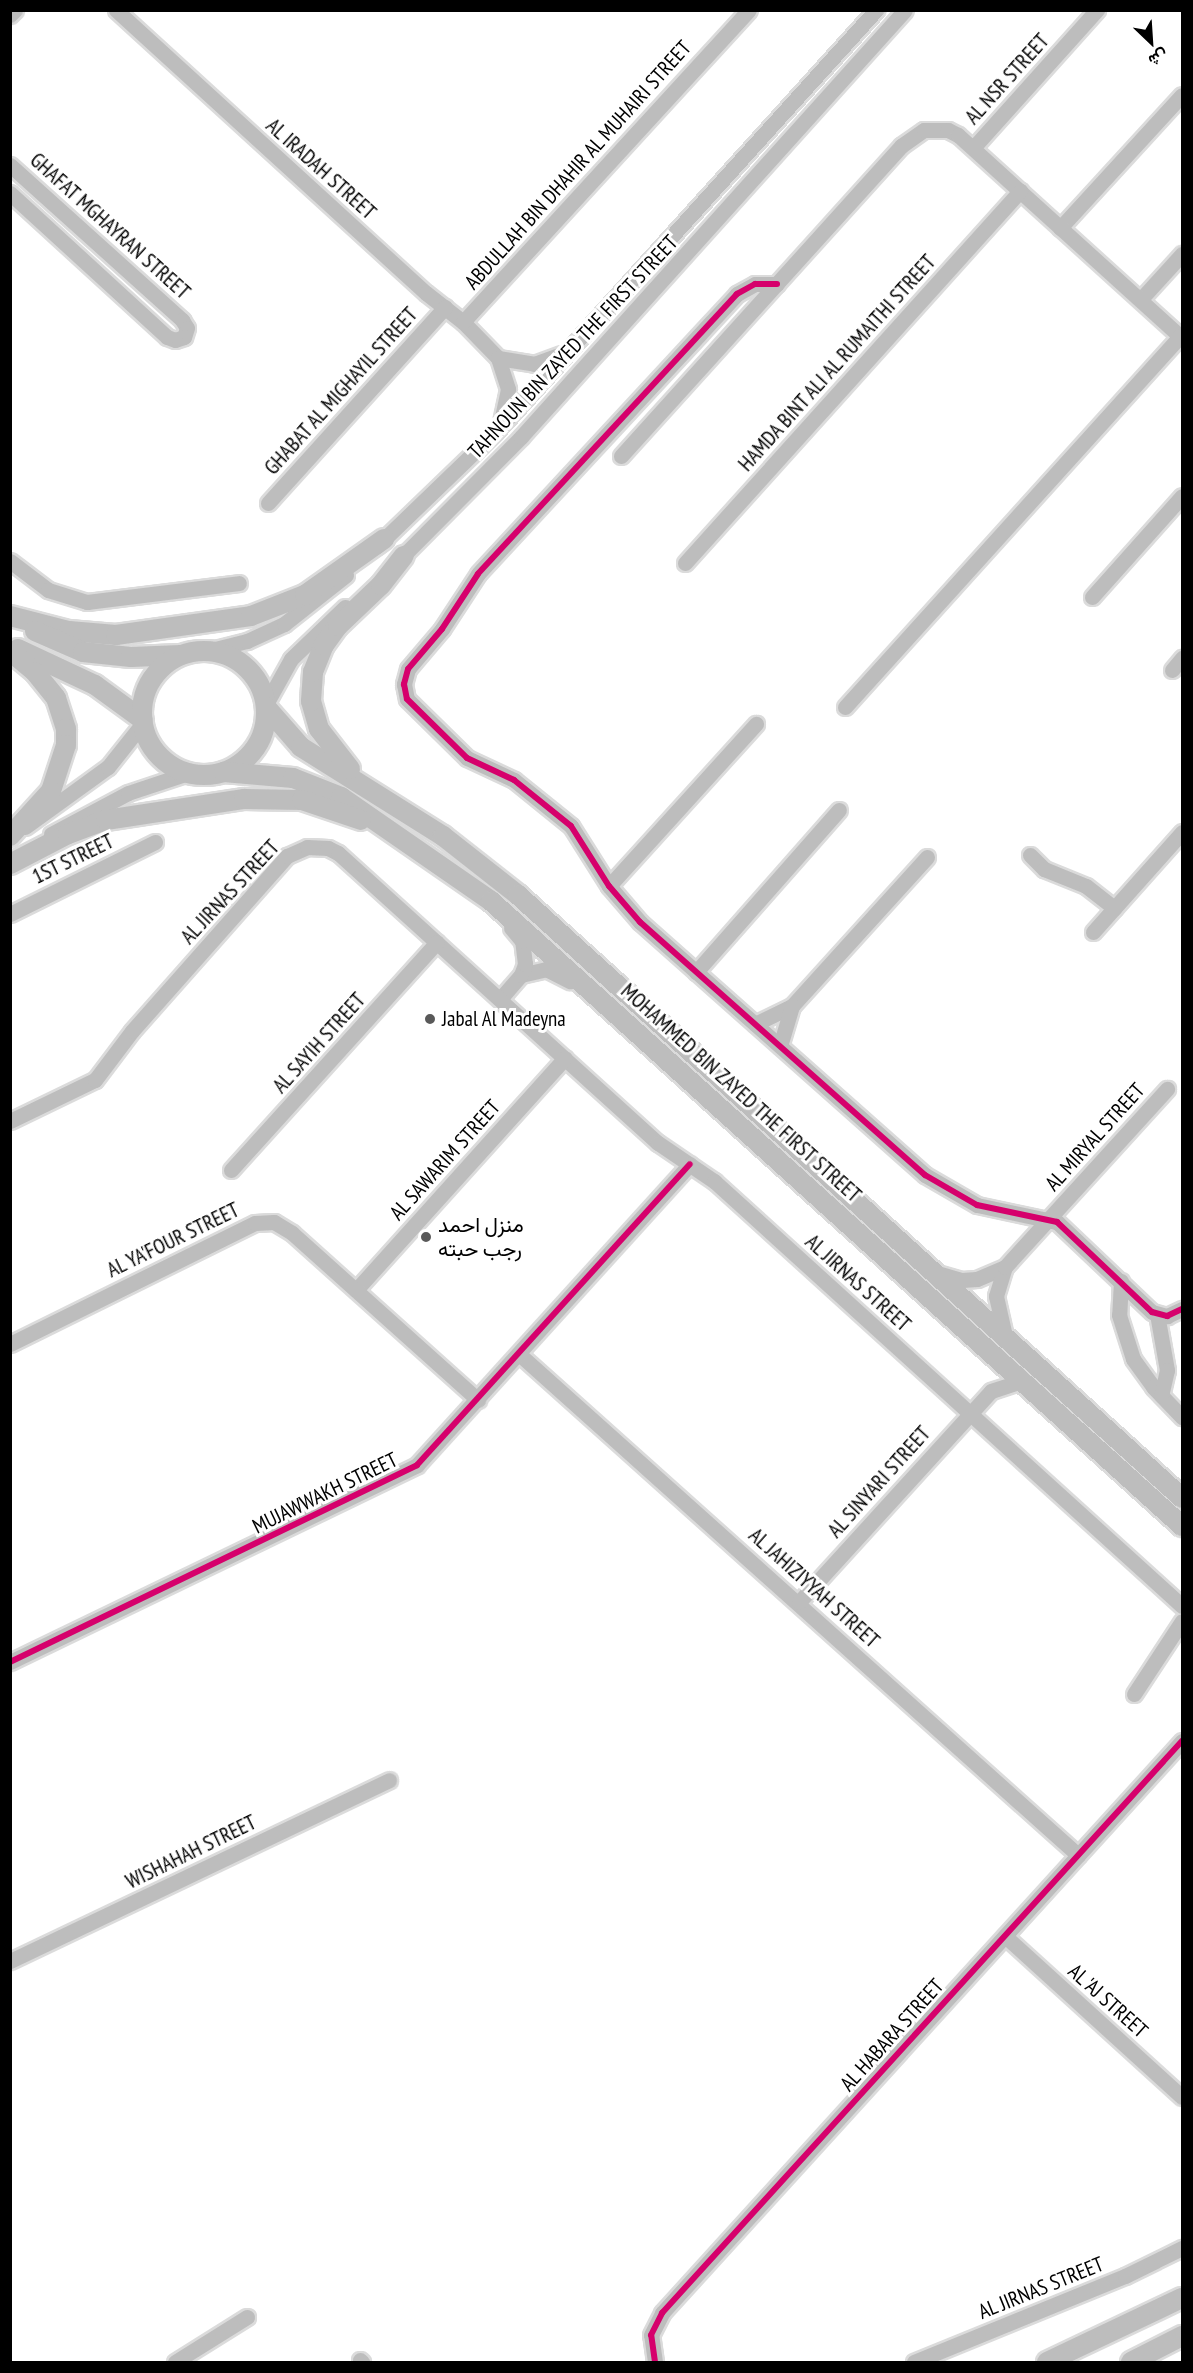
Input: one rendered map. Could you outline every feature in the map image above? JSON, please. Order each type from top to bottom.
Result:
[{"type":"main road","points":[[10,617],[69,631],[116,635],[251,616],[304,595],[384,539]]},
{"type":"main road","points":[[364,784],[335,753],[319,729],[311,701],[313,672],[324,645],[338,626],[381,585],[404,556]]},
{"type":"main road","points":[[10,617],[83,652],[131,657],[183,655],[207,651],[221,653],[246,667],[262,690],[266,705],[261,739],[239,764],[224,772],[188,773],[158,755],[143,722],[95,685],[10,646]]},
{"type":"main road","points":[[10,651],[41,678],[56,698],[66,729],[66,745],[51,791],[10,836]]},
{"type":"main road","points":[[143,722],[149,686],[163,667],[183,655]]},
{"type":"main road","name":"MOHAMMED BIN ZAYED THE FIRST STREET","points":[[266,705],[301,747],[364,784],[443,836],[518,895],[1182,1498]]},
{"type":"main road","name":"MOHAMMED BIN ZAYED THE FIRST STREET","points":[[224,772],[270,773],[313,784],[399,834],[525,929],[1182,1526]]},
{"type":"main road","points":[[10,862],[68,834],[106,820],[263,797],[321,805],[399,834]]},
{"type":"main road","points":[[1047,2362],[1182,2298]]},
{"type":"main road","points":[[1131,2362],[1182,2336]]},
{"type":"street","points":[[10,15],[15,10]]},
{"type":"street","name":"AL IRADAH STREET","points":[[116,10],[463,322],[498,358],[508,389],[505,411],[495,432]]},
{"type":"street","name":"ABDULLAH BIN DHAHIR AL MUHAIRI STREET","points":[[463,322],[749,10]]},
{"type":"street","name":"TAHNOUN BIN ZAYED THE FIRST STREET","points":[[207,651],[266,633],[301,613],[384,539],[495,432],[876,10]]},
{"type":"street","name":"TAHNOUN BIN ZAYED THE FIRST STREET","points":[[266,705],[303,645],[404,556],[520,437],[654,292],[905,10]]},
{"type":"street","name":"AL NSR STREET","points":[[973,148],[1097,10]]},
{"type":"street","points":[[1060,228],[1182,95]]},
{"type":"street","points":[[621,456],[913,136],[924,130],[948,130],[973,148],[1181,337],[845,707]]},
{"type":"street","name":"GHAFAT MGHAYRAN STREET","points":[[10,165],[182,320],[187,328],[184,337],[176,340],[167,337],[10,193]]},
{"type":"street","name":"HAMDA BINT ALI AL RUMAITHI STREET","points":[[685,563],[1020,191]]},
{"type":"street","points":[[1141,299],[1182,254]]},
{"type":"street","points":[[777,284],[756,284],[737,294],[474,579],[442,629],[405,676],[404,692],[416,711],[467,758],[514,780],[571,826],[609,886],[640,922],[950,1192],[991,1210],[1049,1219],[1071,1232],[1157,1314],[1172,1315],[1182,1309]]},
{"type":"street","name":"GHABAT AL MIGHAYIL STREET","points":[[268,503],[445,307]]},
{"type":"street","points":[[498,358],[534,364],[569,349]]},
{"type":"street","points":[[1092,597],[1182,496]]},
{"type":"street","points":[[10,561],[54,593],[87,603],[239,583]]},
{"type":"street","points":[[10,836],[108,767],[143,722]]},
{"type":"street","points":[[609,886],[756,724]]},
{"type":"street","points":[[10,862],[103,804],[188,773]]},
{"type":"street","points":[[696,972],[839,810]]},
{"type":"street","points":[[1093,932],[1182,832]]},
{"type":"street","name":"1ST STREET","points":[[10,914],[154,842]]},
{"type":"street","name":"AL JIRNAS STREET","points":[[10,1121],[95,1080],[132,1031],[296,850],[317,846],[338,853],[658,1143],[690,1164],[971,1412],[1182,1606]]},
{"type":"street","points":[[1030,855],[1044,869],[1086,886],[1114,908]]},
{"type":"street","points":[[754,1023],[792,1006],[927,857]]},
{"type":"street","points":[[444,868],[468,894],[515,931],[525,952],[521,975],[500,999]]},
{"type":"street","name":"AL SAYIH STREET","points":[[231,1170],[437,942]]},
{"type":"street","points":[[521,975],[546,969],[562,974],[616,1023],[640,1035]]},
{"type":"street","points":[[780,1046],[792,1006]]},
{"type":"street","name":"AL SAWARIM STREET","points":[[356,1290],[565,1058]]},
{"type":"street","name":"AL MIRYAL STREET","points":[[1007,1338],[996,1310],[996,1296],[1005,1267],[1167,1089]]},
{"type":"street","name":"MUJAWWAKH STREET","points":[[10,1662],[407,1472],[435,1449],[690,1164]]},
{"type":"street","name":"AL YA'FOUR STREET","points":[[10,1344],[265,1221],[284,1226],[478,1400]]},
{"type":"street","name":"AL MIRYAL STREET","points":[[932,1271],[969,1280],[1005,1267]]},
{"type":"street","points":[[1120,1281],[1118,1306],[1125,1340],[1138,1369],[1182,1417]]},
{"type":"street","points":[[1157,1314],[1167,1370],[1161,1395]]},
{"type":"street","name":"AL JAHIZIYYAH STREET","points":[[519,1354],[799,1602],[1078,1855]]},
{"type":"street","points":[[991,1391],[998,1360]]},
{"type":"street","name":"AL SINYARI STREET","points":[[799,1602],[991,1391],[1022,1381]]},
{"type":"street","points":[[1134,1694],[1182,1621]]},
{"type":"street","name":"AL HABARA STREET","points":[[655,2362],[651,2335],[662,2313],[1182,1741]]},
{"type":"street","name":"WISHAHAH STREET","points":[[10,1961],[389,1780]]},
{"type":"street","name":"AL 'AJ STREET","points":[[1005,1936],[1182,2097]]},
{"type":"street","name":"AL JIRNAS STREET","points":[[914,2362],[951,2355],[1182,2248]]},
{"type":"street","points":[[175,2362],[247,2317]]},
{"type":"cycle path","points":[[777,284],[755,284],[737,294],[478,574],[442,629],[408,669],[404,684],[407,699],[467,758],[514,780],[571,826],[609,886],[640,922],[925,1175],[977,1205],[1057,1222],[1152,1312],[1167,1316],[1182,1309]]},
{"type":"cycle path","points":[[10,1662],[417,1465],[690,1164]]},
{"type":"cycle path","points":[[655,2362],[651,2335],[662,2313],[1182,1741]]},
{"type":"place","name":"Jabal Al Madeyna","points":[[430,1019]]},
{"type":"place","name":"منزل احمد رجب حبته","points":[[426,1237]]}]
